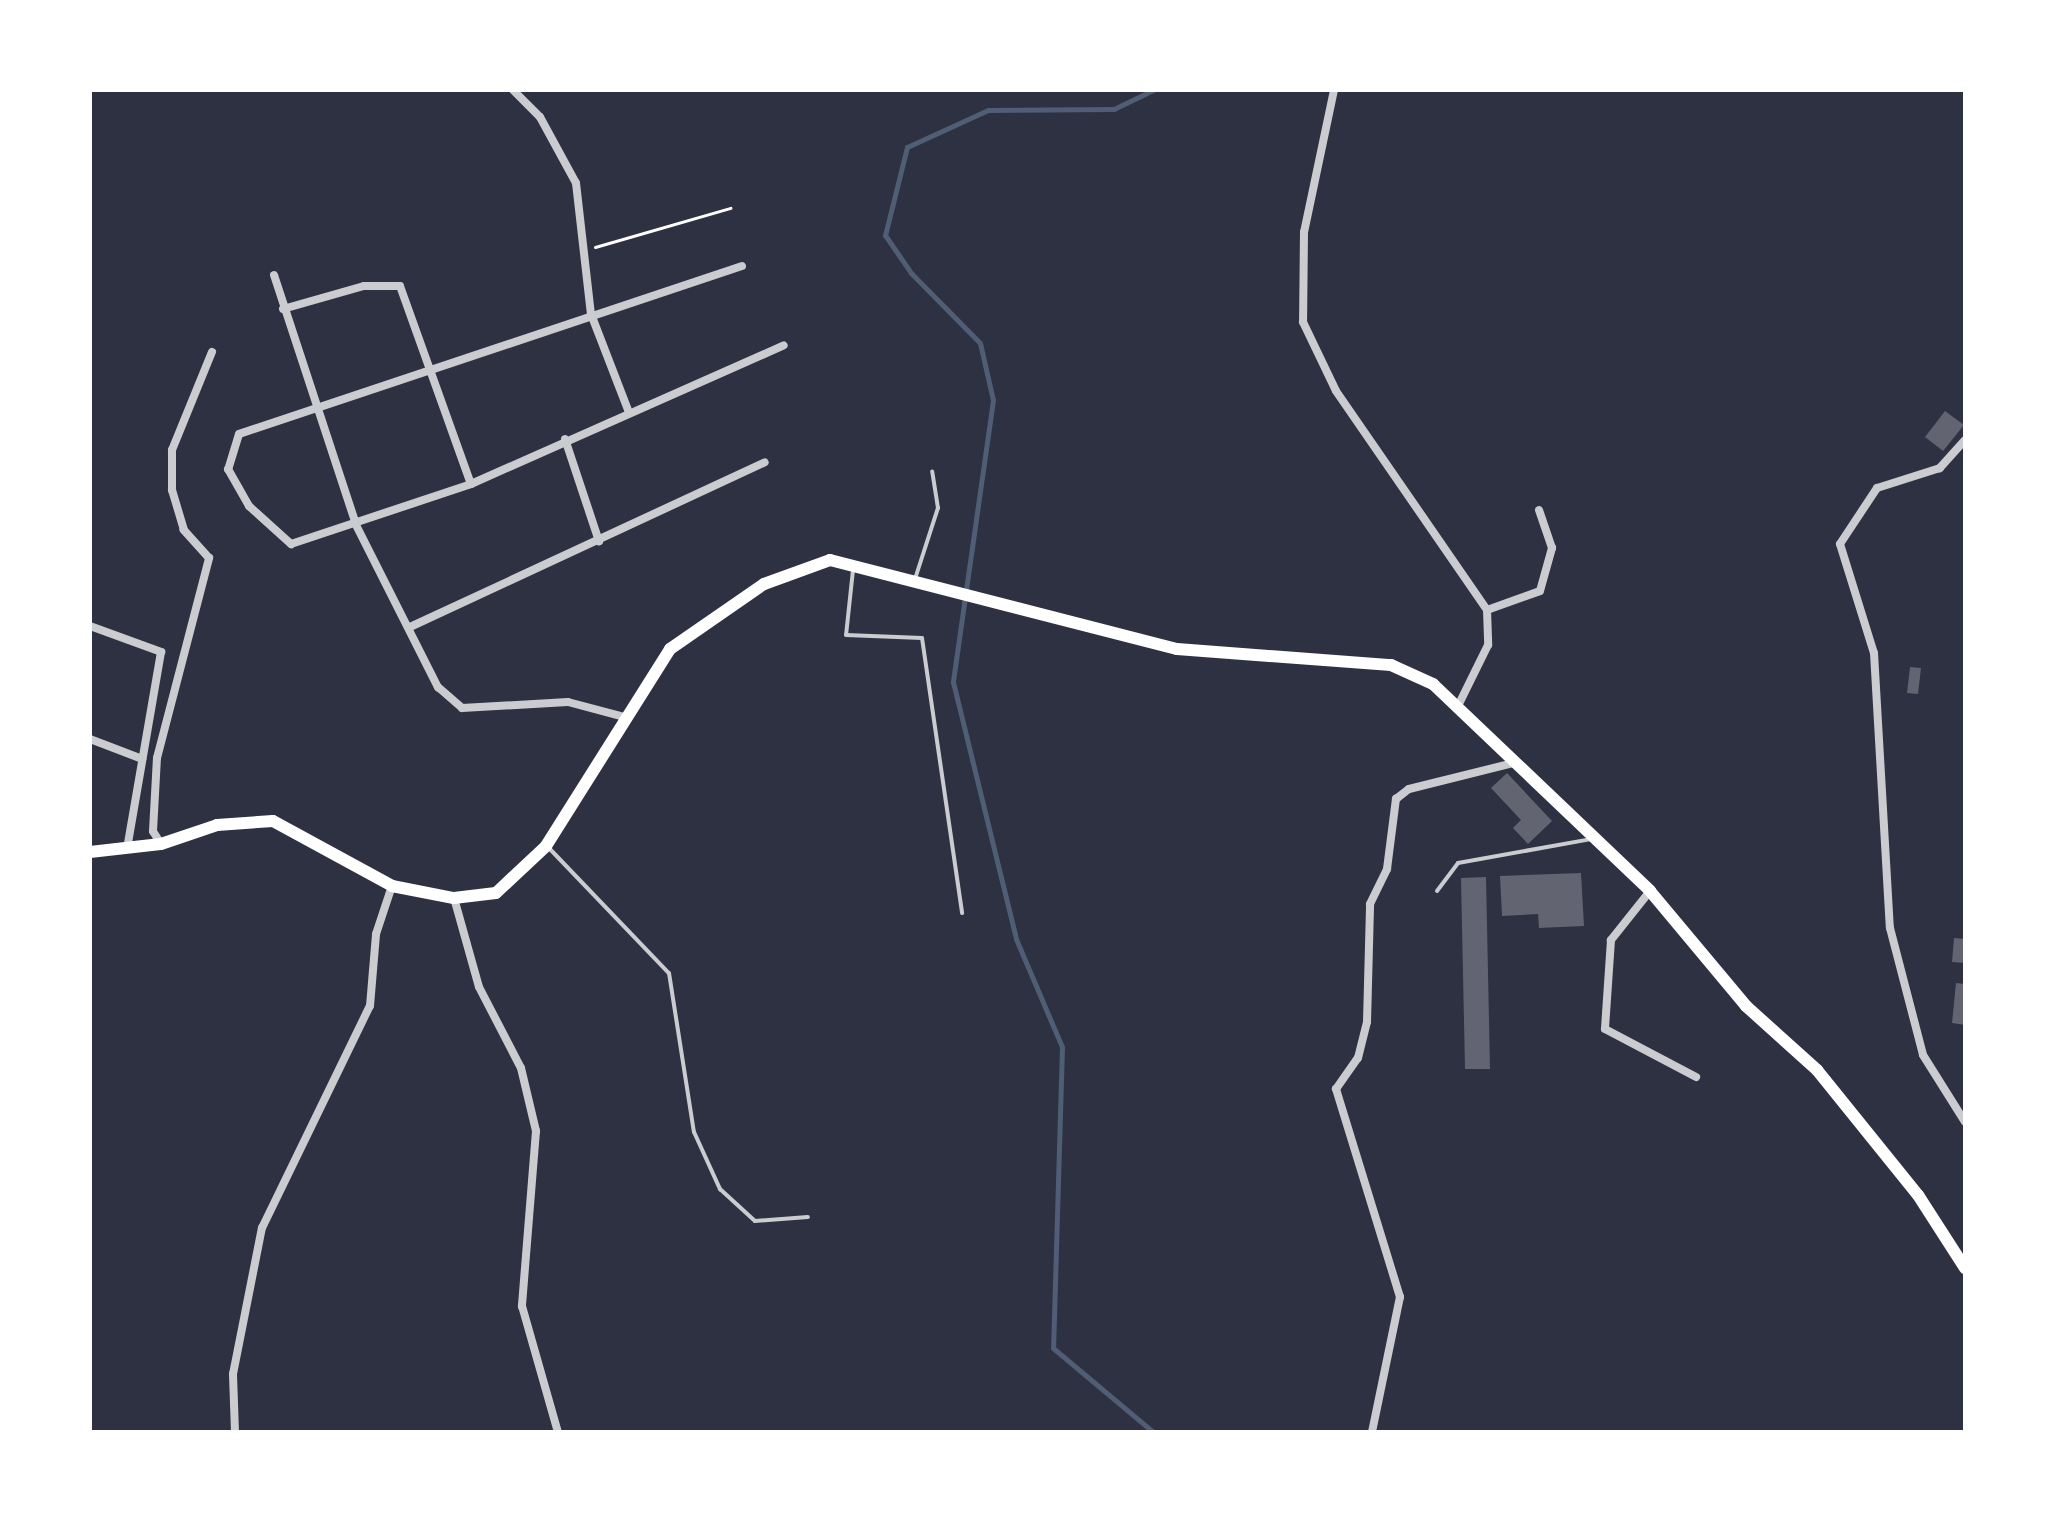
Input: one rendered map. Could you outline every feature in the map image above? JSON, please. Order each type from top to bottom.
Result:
[{"type":"main road","points":[[90,852],[161,844],[217,825],[273,821],[392,886],[454,898],[496,893],[546,846],[621,716],[670,649],[699,623],[801,566],[853,562],[1177,649],[1391,665],[1433,684],[1650,891],[1746,1006],[1817,1070],[1918,1195],[1965,1266]]},
{"type":"street","points":[[513,90],[540,117],[576,183],[591,314],[628,410]]},
{"type":"street","points":[[1334,90],[1304,232],[1303,322],[1336,391],[1487,610],[1488,645],[1457,708]]},
{"type":"street","points":[[742,266],[239,434],[228,469],[249,506],[291,544],[356,525],[471,484],[628,410],[784,345]]},
{"type":"street","points":[[274,275],[313,408],[356,525],[395,613],[410,627],[438,687],[462,708],[568,702],[621,716]]},
{"type":"street","points":[[283,309],[364,286],[400,286],[427,370],[471,484]]},
{"type":"street","points":[[161,844],[153,831],[157,758],[209,558],[184,530],[172,490],[172,450],[212,352]]},
{"type":"street","points":[[565,439],[599,541]]},
{"type":"street","points":[[1965,440],[1940,468],[1877,488],[1840,544],[1874,653],[1890,928],[1923,1055],[1965,1122]]},
{"type":"street","points":[[410,627],[765,462]]},
{"type":"street","points":[[1487,610],[1540,591],[1552,548],[1539,510]]},
{"type":"street","points":[[90,626],[161,652],[127,850]]},
{"type":"street","points":[[90,739],[142,759]]},
{"type":"street","points":[[1372,1432],[1386,1336],[1400,1297],[1336,1089],[1358,1058],[1367,1022],[1370,904],[1387,869],[1396,799],[1513,763]]},
{"type":"street","points":[[235,1432],[233,1374],[262,1228],[370,1006],[376,934],[392,886]]},
{"type":"street","points":[[1650,891],[1611,940],[1605,1029],[1696,1077]]},
{"type":"street","points":[[454,898],[479,987],[521,1068],[536,1131],[522,1306],[558,1432]]},
{"type":"lane","points":[[915,579],[938,508],[932,471]]},
{"type":"lane","points":[[853,562],[846,635],[922,638],[962,913]]},
{"type":"lane","points":[[1437,891],[1458,863],[1593,839]]},
{"type":"lane","points":[[546,846],[669,973],[694,1132],[720,1189],[755,1221],[808,1217]]},
{"type":"path","points":[[582,250],[730,208]]},
{"type":"building","points":[[1945,411],[1964,425],[1943,451],[1925,437]]},
{"type":"building","points":[[1910,667],[1921,668],[1918,694],[1907,693]]},
{"type":"building","points":[[1507,773],[1552,821],[1528,844],[1513,828],[1521,820],[1491,788]]},
{"type":"building","points":[[1581,873],[1584,926],[1539,928],[1538,914],[1502,916],[1500,876]]},
{"type":"building","points":[[1486,877],[1490,1069],[1465,1069],[1461,878]]},
{"type":"building","points":[[1954,938],[1965,939],[1965,963],[1952,962]]},
{"type":"building","points":[[1956,983],[1965,984],[1965,1025],[1952,1023]]},
{"type":"waterway","points":[[1153,90],[1114,109],[988,110],[907,147],[885,235],[911,273],[980,343],[993,400],[953,682],[1016,939],[1062,1047],[1053,1348],[1153,1432]]}]
